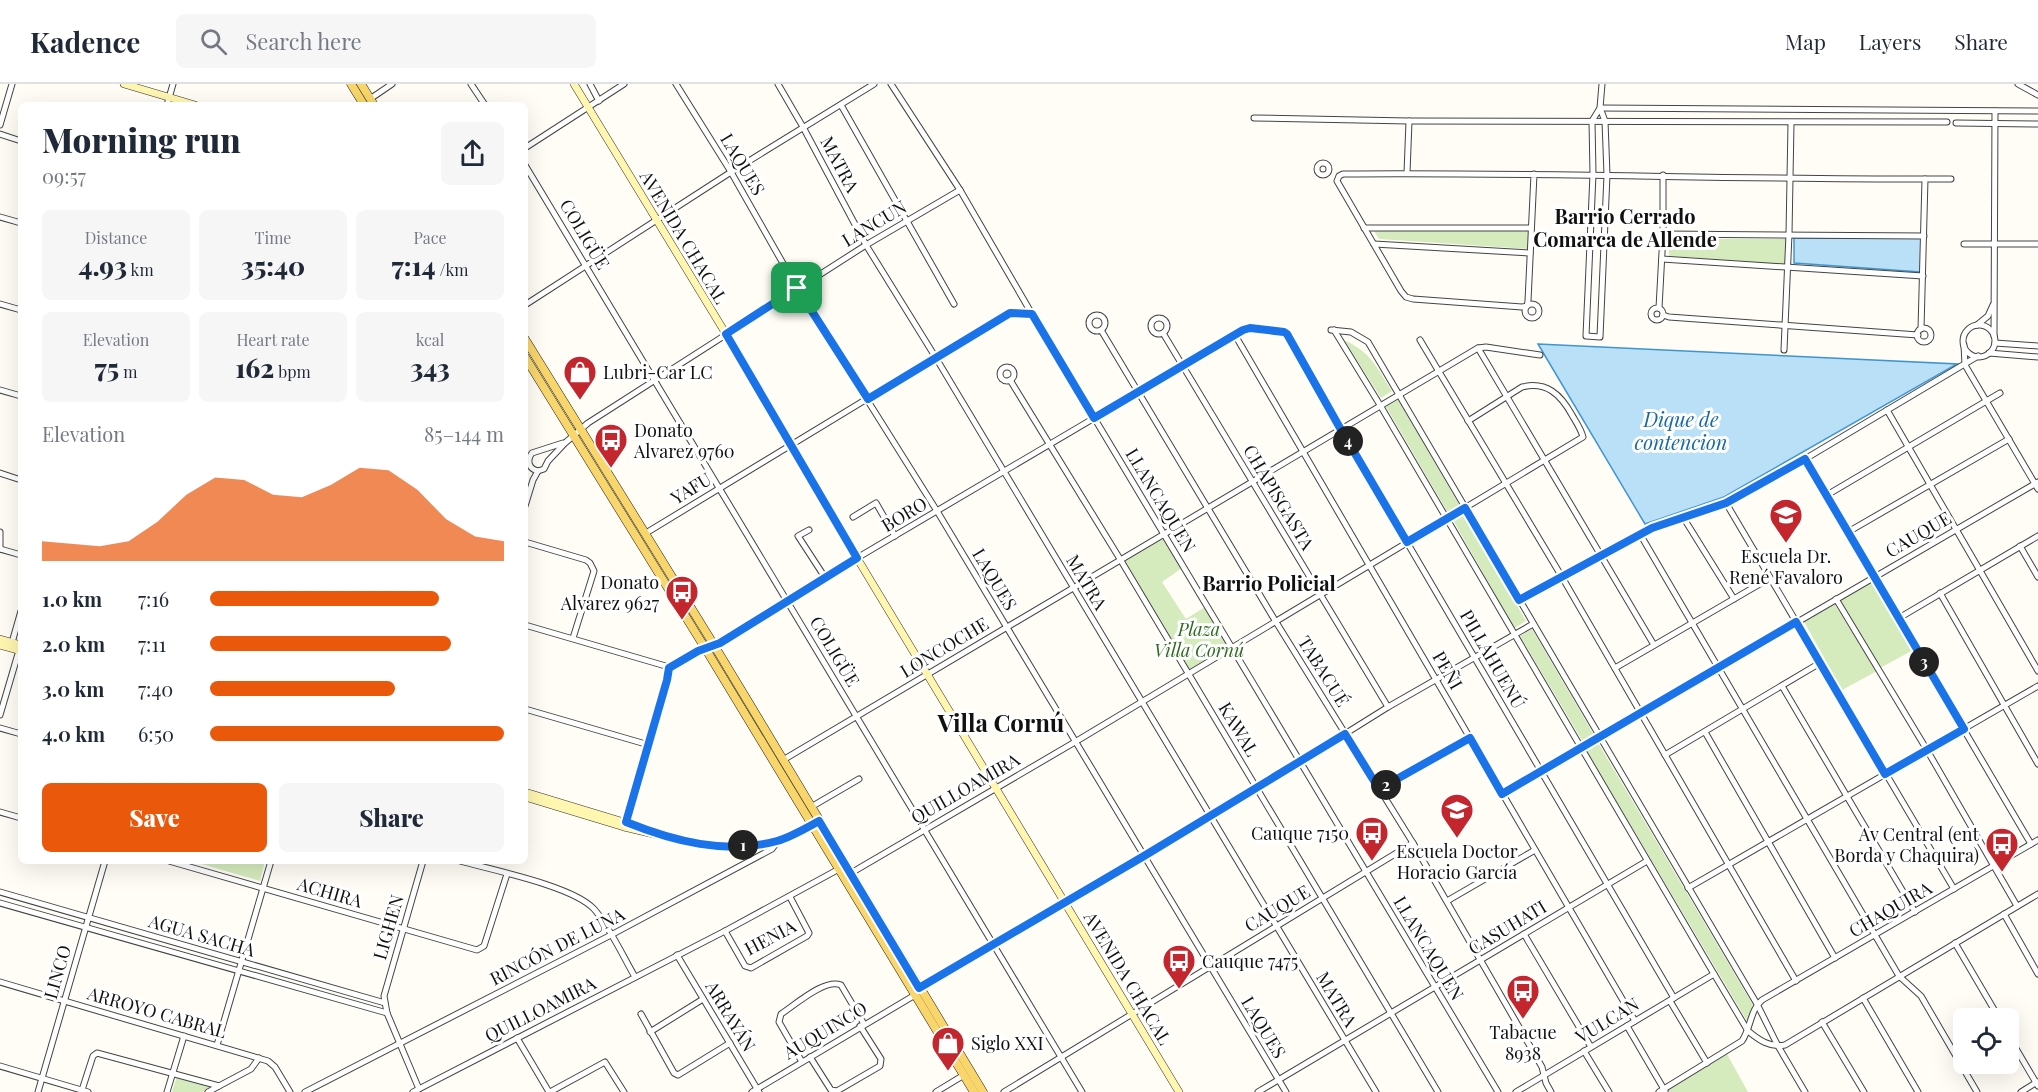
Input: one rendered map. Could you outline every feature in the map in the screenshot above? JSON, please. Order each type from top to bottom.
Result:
[{"type":"main road","points":[[124,84],[168,101]]},
{"type":"main road","points":[[351,84],[367,102]]},
{"type":"main road","points":[[361,84],[368,102]]},
{"type":"main road","name":"AVENIDA CHACAL","points":[[574,84],[1179,1092]]},
{"type":"main road","points":[[528,344],[705,648],[816,823],[851,873],[974,1092]]},
{"type":"main road","points":[[528,361],[645,533],[811,807],[816,823],[839,869],[983,1092]]},
{"type":"main road","points":[[0,639],[18,647]]},
{"type":"main road","points":[[0,645],[11,645]]},
{"type":"main road","points":[[528,793],[650,832],[697,844],[747,845],[778,841]]},
{"type":"main road","points":[[528,798],[625,824]]},
{"type":"main road","name":"RINCÓN DE LUNA","points":[[778,841],[816,823]]},
{"type":"street","points":[[0,125],[12,84]]},
{"type":"street","points":[[168,101],[173,84]]},
{"type":"street","points":[[371,102],[392,84]]},
{"type":"street","points":[[471,84],[482,102]]},
{"type":"street","points":[[590,84],[599,101]]},
{"type":"street","points":[[528,146],[624,84]]},
{"type":"street","name":"LAQUES","points":[[676,84],[731,172],[797,288],[937,512],[1286,1092]]},
{"type":"street","name":"MATRA","points":[[778,84],[866,245],[1376,1092]]},
{"type":"street","points":[[528,303],[731,172],[874,84]]},
{"type":"street","points":[[891,84],[960,190]]},
{"type":"street","points":[[1599,108],[1605,121],[1607,174],[1600,337],[1586,336],[1593,174],[1592,121],[1599,108],[1602,84]]},
{"type":"street","points":[[2018,84],[2038,95]]},
{"type":"street","points":[[842,105],[954,304]]},
{"type":"street","points":[[1599,108],[2038,111]]},
{"type":"street","points":[[1989,353],[1994,339],[1995,111]]},
{"type":"street","points":[[1254,118],[1409,121],[1947,122]]},
{"type":"street","points":[[1407,173],[1409,121]]},
{"type":"street","points":[[1785,351],[1791,123]]},
{"type":"street","points":[[1956,123],[2038,124]]},
{"type":"street","points":[[0,134],[18,140]]},
{"type":"street","name":"COLIGÜE","points":[[528,170],[1082,1092]]},
{"type":"street","points":[[1329,172],[1339,176],[1343,174],[1407,173],[1951,179]]},
{"type":"street","points":[[1339,176],[1337,182],[1406,297],[1527,306],[1534,174]]},
{"type":"street","points":[[1663,175],[1659,308],[1663,315],[1785,325],[1919,332],[1923,276],[1925,179]]},
{"type":"street","name":"LANCUN","points":[[538,471],[544,469],[548,461],[577,431],[797,288],[960,190]]},
{"type":"street","name":"LLANCAQUEN","points":[[960,190],[1163,534],[1498,1092]]},
{"type":"street","points":[[0,217],[18,222]]},
{"type":"street","points":[[1364,228],[1531,228]]},
{"type":"street","points":[[1663,234],[1924,236]]},
{"type":"street","points":[[1374,244],[1530,254]]},
{"type":"street","points":[[1964,244],[2038,244]]},
{"type":"street","points":[[1662,259],[1923,276]]},
{"type":"street","points":[[1994,298],[1990,312],[1965,334],[1965,365],[2037,485]]},
{"type":"street","points":[[0,304],[18,309]]},
{"type":"street","points":[[1659,308],[1652,310],[1652,317],[1659,319],[1663,315]]},
{"type":"street","name":"YAFU","points":[[645,533],[1005,315],[1032,314]]},
{"type":"street","points":[[1977,325],[1989,329],[1994,339]]},
{"type":"street","name":"BORO","points":[[669,668],[788,602],[857,558],[1235,335],[1250,328],[1280,331],[1287,334]]},
{"type":"street","name":"TABACUÉ","points":[[1101,330],[1276,622],[1413,843],[1542,1067],[1551,1092]]},
{"type":"street","points":[[1805,1092],[1778,1046],[1757,1004],[1368,342],[1351,332],[1333,330],[1380,405],[1748,1031],[1764,1042],[1778,1046],[1785,1045],[2038,894]]},
{"type":"street","name":"CHAPISGASTA","points":[[1163,333],[1388,707]]},
{"type":"street","name":"PILLAHUENÚ","points":[[1287,334],[1474,658],[1608,884],[1707,1063]]},
{"type":"street","name":"PEÑI","points":[[1235,335],[1635,1021]]},
{"type":"street","points":[[1994,339],[2038,346]]},
{"type":"street","points":[[1420,340],[1562,577],[1796,981]]},
{"type":"street","points":[[1964,345],[1971,354],[1978,356]]},
{"type":"street","points":[[1540,355],[1486,346],[1478,348],[1654,645]]},
{"type":"street","name":"LONCOCHE","points":[[783,760],[1478,348]]},
{"type":"street","points":[[1519,600],[1640,534],[1726,503],[1978,356],[1989,353],[2038,357]]},
{"type":"street","name":"KAWAL","points":[[1010,380],[1120,559],[1438,1092]]},
{"type":"street","name":"QUILLOAMIRA","points":[[851,873],[1076,742],[1446,518],[1582,439],[1583,436],[1566,403],[1550,389],[1531,385],[1522,387],[1507,397]]},
{"type":"street","points":[[0,390],[18,395]]},
{"type":"street","points":[[1827,495],[2000,393]]},
{"type":"street","points":[[1468,421],[1507,397]]},
{"type":"street","points":[[1887,410],[2038,671]]},
{"type":"street","points":[[1848,532],[2009,439]]},
{"type":"street","name":"LANCUN","points":[[528,463],[528,453],[565,443]]},
{"type":"street","points":[[539,451],[545,453],[548,461]]},
{"type":"street","points":[[1805,459],[2031,844]]},
{"type":"street","points":[[528,463],[538,471],[528,496]]},
{"type":"street","points":[[528,463],[533,480]]},
{"type":"street","points":[[0,473],[18,479]]},
{"type":"street","name":"CAUQUE","points":[[1502,794],[1796,622],[2037,485]]},
{"type":"street","points":[[853,518],[876,503],[896,536]]},
{"type":"street","points":[[1726,503],[1954,889]]},
{"type":"street","points":[[1683,517],[1734,599]]},
{"type":"street","points":[[809,530],[798,536],[825,579]]},
{"type":"street","points":[[0,532],[0,549],[18,554]]},
{"type":"street","points":[[1640,534],[1899,976],[1921,996],[1977,1092]]},
{"type":"street","points":[[1899,618],[2038,536]]},
{"type":"street","points":[[528,543],[586,560],[593,566],[594,571],[573,638]]},
{"type":"street","points":[[2020,546],[2038,577]]},
{"type":"street","points":[[1615,668],[1770,578]]},
{"type":"street","points":[[1940,594],[2038,764]]},
{"type":"street","points":[[1836,599],[2017,906]]},
{"type":"street","points":[[11,645],[18,621]]},
{"type":"street","name":"AUQUINCO","points":[[756,1091],[1064,901],[1144,856],[1388,707],[1533,624]]},
{"type":"street","points":[[528,626],[669,668],[625,824]]},
{"type":"street","points":[[0,715],[18,658]]},
{"type":"street","points":[[1665,755],[1820,663]]},
{"type":"street","points":[[1782,686],[1915,912]]},
{"type":"street","points":[[1688,888],[2038,686]]},
{"type":"street","points":[[528,710],[649,745]]},
{"type":"street","points":[[0,728],[18,733]]},
{"type":"street","points":[[1705,732],[1835,958]]},
{"type":"street","points":[[1379,789],[1470,738]]},
{"type":"street","points":[[811,807],[859,779]]},
{"type":"street","points":[[0,812],[18,817]]},
{"type":"street","name":"CHAQUIRA","points":[[1757,1004],[2038,840]]},
{"type":"street","name":"RINCÓN DE LUNA","points":[[304,1092],[611,935],[772,849],[778,841]]},
{"type":"street","name":"CAUQUE","points":[[1004,1092],[1413,843]]},
{"type":"street","points":[[1447,901],[1535,850]]},
{"type":"street","name":"CASUHATI","points":[[1258,1092],[1647,861]]},
{"type":"street","name":"LINCO","points":[[38,1092],[104,864]]},
{"type":"street","name":"ACHIRA","points":[[179,864],[477,950],[484,946],[507,874]]},
{"type":"street","points":[[218,1045],[270,864]]},
{"type":"street","name":"LIGHEN","points":[[385,1003],[385,990],[422,864]]},
{"type":"street","points":[[471,864],[558,889],[585,901],[597,912],[635,977]]},
{"type":"street","name":"QUILLOAMIRA","points":[[416,1091],[725,932],[839,869]]},
{"type":"street","name":"AGUA SACHA","points":[[0,892],[385,1003]]},
{"type":"street","name":"HENIA","points":[[725,932],[745,966],[751,968],[809,933],[790,897]]},
{"type":"street","name":"AGUA SACHA","points":[[0,903],[387,1013]]},
{"type":"street","points":[[2004,914],[2038,974]]},
{"type":"street","points":[[1524,934],[1591,1047]]},
{"type":"street","points":[[1955,943],[1993,1008]]},
{"type":"street","name":"ARRAYÁN","points":[[677,955],[756,1091]]},
{"type":"street","name":"VULCAN","points":[[1516,1092],[1714,974]]},
{"type":"street","name":"ARROYO CABRAL","points":[[0,982],[268,1061],[275,1067],[290,1092]]},
{"type":"street","points":[[802,1062],[779,1022],[781,1014],[830,983],[841,985],[881,1059],[880,1066],[837,1091],[833,1091],[810,1057]]},
{"type":"street","points":[[1863,998],[1918,1092]]},
{"type":"street","points":[[650,1032],[703,999]]},
{"type":"street","points":[[385,1003],[416,1091]]},
{"type":"street","points":[[1627,1026],[1663,1091],[1742,1041],[1748,1031],[1757,1004]]},
{"type":"street","points":[[641,1014],[674,1073],[678,1075],[730,1043]]},
{"type":"street","points":[[1822,1022],[1864,1092]]},
{"type":"street","points":[[167,1092],[184,1036]]},
{"type":"street","points":[[517,1038],[550,1092],[604,1062],[624,1092]]},
{"type":"street","points":[[1584,1051],[1609,1092]]},
{"type":"street","points":[[0,1066],[85,1091],[93,1056],[98,1053],[219,1086]]},
{"type":"street","points":[[2019,1054],[2037,1084],[2021,1092]]},
{"type":"street","points":[[208,1092],[251,1069],[259,1058]]},
{"type":"street","points":[[936,1092],[964,1075]]},
{"type":"green space","points":[[1374,231],[1529,231],[1529,249],[1379,239]]},
{"type":"green space","points":[[1669,239],[1787,239],[1785,264],[1669,256]]},
{"type":"green space","points":[[1344,340],[1367,355],[1392,391],[1381,398]]},
{"type":"green space","points":[[1397,398],[1460,506],[1448,513],[1385,405]]},
{"type":"green space","points":[[1464,514],[1526,621],[1514,628],[1453,520]]},
{"type":"green space","name":"Plaza Villa Cornú","points":[[1163,537],[1182,568],[1162,582],[1186,619],[1205,607],[1229,647],[1189,670],[1123,560]]},
{"type":"green space","points":[[1874,580],[1915,649],[1880,668],[1839,600]]},
{"type":"green space","points":[[1833,602],[1877,671],[1842,690],[1803,620]]},
{"type":"green space","points":[[1532,629],[1594,735],[1583,742],[1520,636]]},
{"type":"green space","points":[[1597,741],[1753,1005],[1747,1021],[1585,748]]},
{"type":"green space","points":[[201,864],[264,864],[260,881]]},
{"type":"green space","points":[[1727,1054],[1748,1092],[1669,1092],[1668,1089]]},
{"type":"green space","points":[[177,1076],[212,1086],[202,1092],[172,1092]]},
{"type":"water","points":[[1794,238],[1921,238],[1921,272],[1794,263]]},
{"type":"water","name":"Dique de contencion","points":[[1538,344],[1957,364],[1724,497],[1645,524]]},
{"type":"place","name":"Lubri-Car LC","points":[[580,401]]},
{"type":"place","name":"Donato Alvarez 9760","points":[[611,469]]},
{"type":"place","name":"Escuela Dr. René Favaloro","points":[[1786,544]]},
{"type":"place","name":"Donato Alvarez 9627","points":[[682,621]]},
{"type":"place","name":"Escuela Doctor Horacio García","points":[[1457,839]]},
{"type":"place","name":"Cauque 7150","points":[[1372,862]]},
{"type":"place","name":"Av Central (ent Borda y Chaquira)","points":[[2002,873]]},
{"type":"place","name":"Cauque 7475","points":[[1179,990]]},
{"type":"place","name":"Tabacue 8938","points":[[1523,1020]]},
{"type":"place","name":"Siglo XXI","points":[[948,1072]]},
{"type":"district","name":"Barrio Cerrado Comarca de Allende","points":[[1625,226]]},
{"type":"district","name":"Barrio Policial","points":[[1269,582]]},
{"type":"district","name":"Villa Cornú","points":[[1001,722]]},
{"type":"route","points":[[797,288],[868,399],[1010,313],[1032,314],[1094,418],[1243,330],[1250,328],[1284,332],[1407,542],[1465,508],[1519,600],[1652,528],[1726,503],[1805,459],[1964,729],[1885,774],[1796,622],[1502,794],[1470,738],[1379,789],[1345,734],[1144,856],[919,988],[819,821],[778,841],[729,846],[686,842],[650,832],[626,822],[669,668],[698,651],[720,643],[857,558],[726,334],[797,288]]}]
